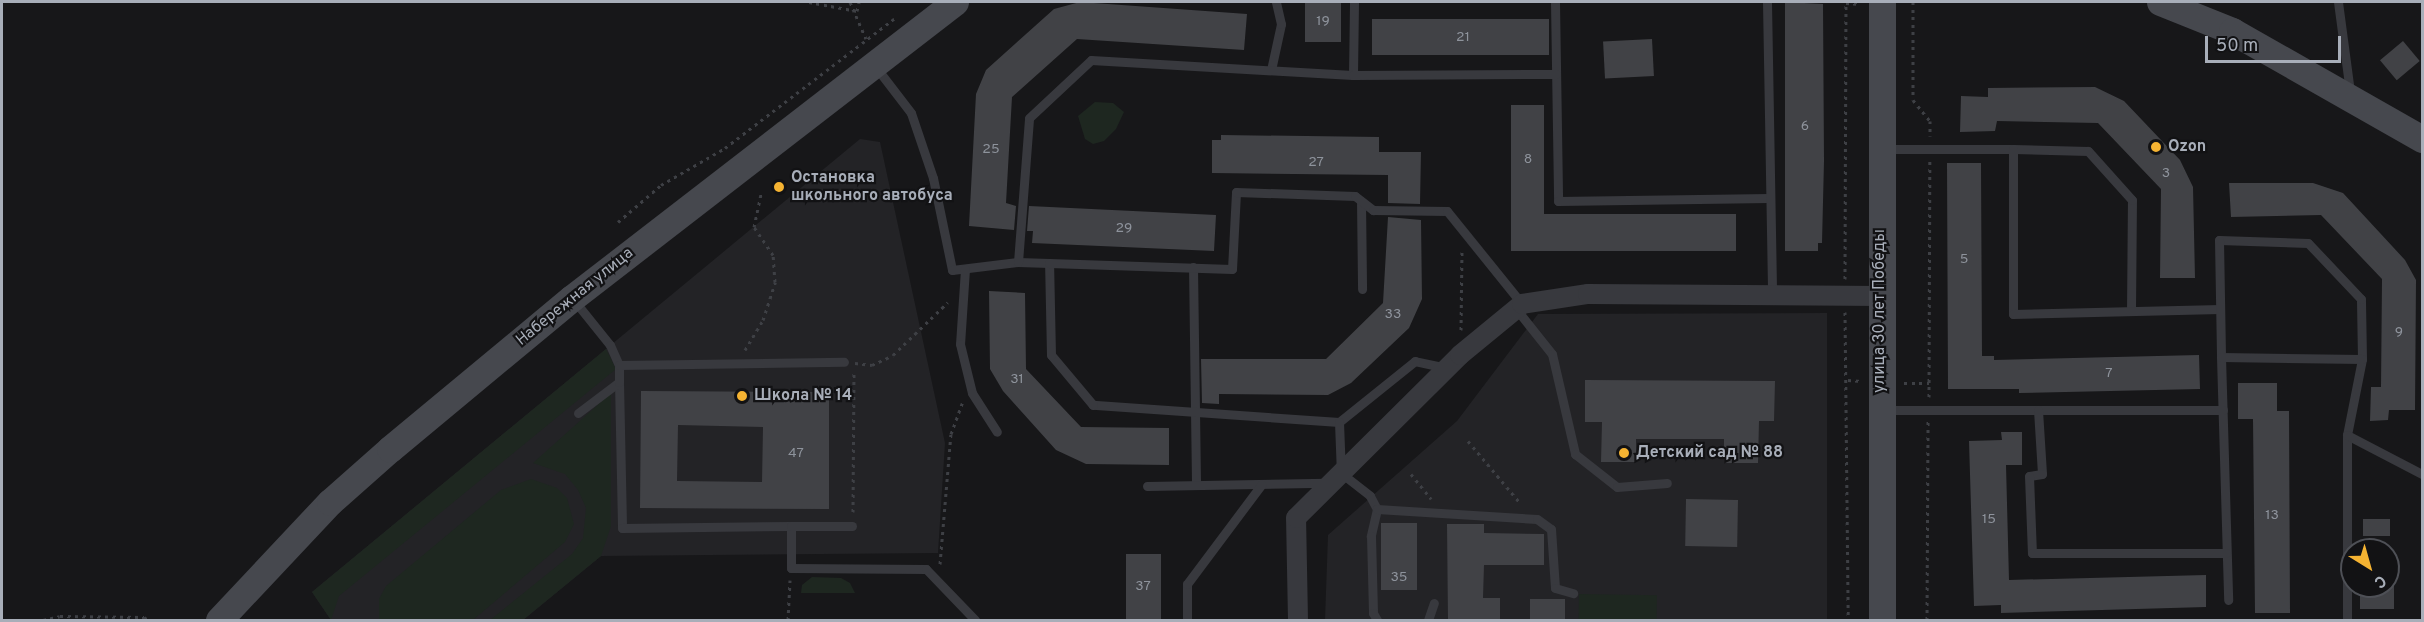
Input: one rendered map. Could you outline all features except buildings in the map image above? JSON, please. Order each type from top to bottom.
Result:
[{"type":"street","name":"Набережная улица","points":[[219,621],[330,502],[572,298],[870,52],[955,2]]},
{"type":"street","name":"улица 30 лет Победы","points":[[1882,2],[1880,148],[1882,621]]},
{"type":"street","points":[[2160,2],[2232,31],[2422,139]]},
{"type":"street","points":[[1298,621],[1296,519],[1454,362],[1519,307],[1588,294],[1772,293],[1880,296]]},
{"type":"lane","points":[[1271,70],[1281,24],[1276,2]]},
{"type":"lane","points":[[1353,75],[1354,2]]},
{"type":"lane","points":[[1555,2],[1558,201],[1769,198]]},
{"type":"lane","points":[[1767,2],[1772,293]]},
{"type":"lane","points":[[2338,2],[2352,100]]},
{"type":"lane","points":[[870,52],[911,113],[933,178],[952,270],[1018,262],[1232,268],[1236,192],[1355,196],[1373,210],[1447,211],[1463,229],[1552,354],[1575,454],[1617,487],[1667,483]]},
{"type":"lane","points":[[1018,262],[1029,118],[1092,60],[1353,75],[1556,74]]},
{"type":"lane","points":[[1880,148],[2088,150],[2132,200],[2131,311]]},
{"type":"lane","points":[[2013,149],[2013,314],[2220,309]]},
{"type":"lane","points":[[1361,201],[1362,289]]},
{"type":"lane","points":[[2228,600],[2218,240],[2308,243],[2361,299],[2362,359],[2347,435],[2347,621]]},
{"type":"lane","points":[[1050,263],[1051,356],[1093,405],[1192,414],[1339,422],[1415,361],[1454,362]]},
{"type":"lane","points":[[1193,267],[1192,414],[1196,485]]},
{"type":"lane","points":[[965,268],[960,344],[972,393],[997,432]]},
{"type":"lane","points":[[572,298],[610,345],[619,365],[622,528],[852,526]]},
{"type":"lane","points":[[2221,357],[2362,359]]},
{"type":"lane","points":[[619,365],[738,362],[843,363]]},
{"type":"lane","points":[[578,413],[619,382]]},
{"type":"lane","points":[[1880,410],[2223,410]]},
{"type":"lane","points":[[2038,410],[2042,474],[2029,476],[2032,553],[2226,553]]},
{"type":"lane","points":[[1336,478],[1339,422]]},
{"type":"lane","points":[[2347,435],[2422,474]]},
{"type":"lane","points":[[1147,486],[1261,485],[1336,478],[1370,496],[1377,509],[1371,536],[1372,613],[1377,621]]},
{"type":"lane","points":[[1187,621],[1188,584],[1261,485]]},
{"type":"lane","points":[[1377,509],[1531,517],[1551,529],[1555,588],[1572,593]]},
{"type":"lane","points":[[791,526],[791,568],[926,569],[975,621]]},
{"type":"lane","points":[[1428,621],[1434,603]]},
{"type":"path","points":[[809,2],[857,11]]},
{"type":"path","points":[[850,2],[857,11],[870,52]]},
{"type":"path","points":[[857,11],[859,2]]},
{"type":"path","points":[[1913,2],[1913,100],[1930,121],[1926,621]]},
{"type":"path","points":[[618,222],[661,185],[725,148],[870,52],[900,14]]},
{"type":"path","points":[[738,362],[763,320],[775,282],[772,255],[754,227],[761,194]]},
{"type":"path","points":[[1454,362],[1463,229]]},
{"type":"path","points":[[843,363],[872,364],[893,355],[963,287]]},
{"type":"path","points":[[852,526],[854,362]]},
{"type":"path","points":[[938,583],[951,434],[959,406],[972,393]]},
{"type":"path","points":[[1468,441],[1531,517]]},
{"type":"path","points":[[1411,474],[1444,514]]},
{"type":"path","points":[[788,621],[791,568]]},
{"type":"path","points":[[43,621],[60,616],[144,617],[148,621]]},
{"type":"shaded area","points":[[1095,102],[1113,103],[1124,112],[1116,129],[1104,141],[1093,144],[1085,139],[1078,116]]},
{"type":"shaded area","name":"Школа № 14","points":[[860,139],[880,142],[945,443],[938,553],[601,556],[523,620],[331,620],[312,592]]},
{"type":"shaded area","name":"Детский сад № 88","points":[[1827,313],[1827,620],[1325,620],[1328,535],[1457,421],[1538,314]]},
{"type":"shaded area","points":[[606,349],[616,369],[339,596],[331,620],[312,592]]},
{"type":"shaded area","points":[[611,393],[611,526],[601,556],[523,620],[490,620],[572,554],[583,538],[586,508],[578,490],[565,474],[533,463]]},
{"type":"shaded area","points":[[531,479],[557,488],[567,498],[574,524],[565,542],[473,620],[379,620],[379,599],[386,586],[501,490]]},
{"type":"shaded area","points":[[812,577],[841,578],[850,583],[855,593],[801,593],[802,585]]},
{"type":"shaded area","points":[[1579,594],[1657,595],[1657,620],[1579,620]]},
{"type":"place","name":"Ozon","points":[[2156,147]]},
{"type":"place","name":"Остановка школьного автобуса","points":[[779,187]]},
{"type":"place","name":"Школа № 14","points":[[742,396]]},
{"type":"place","name":"Детский сад № 88","points":[[1624,453]]}]
